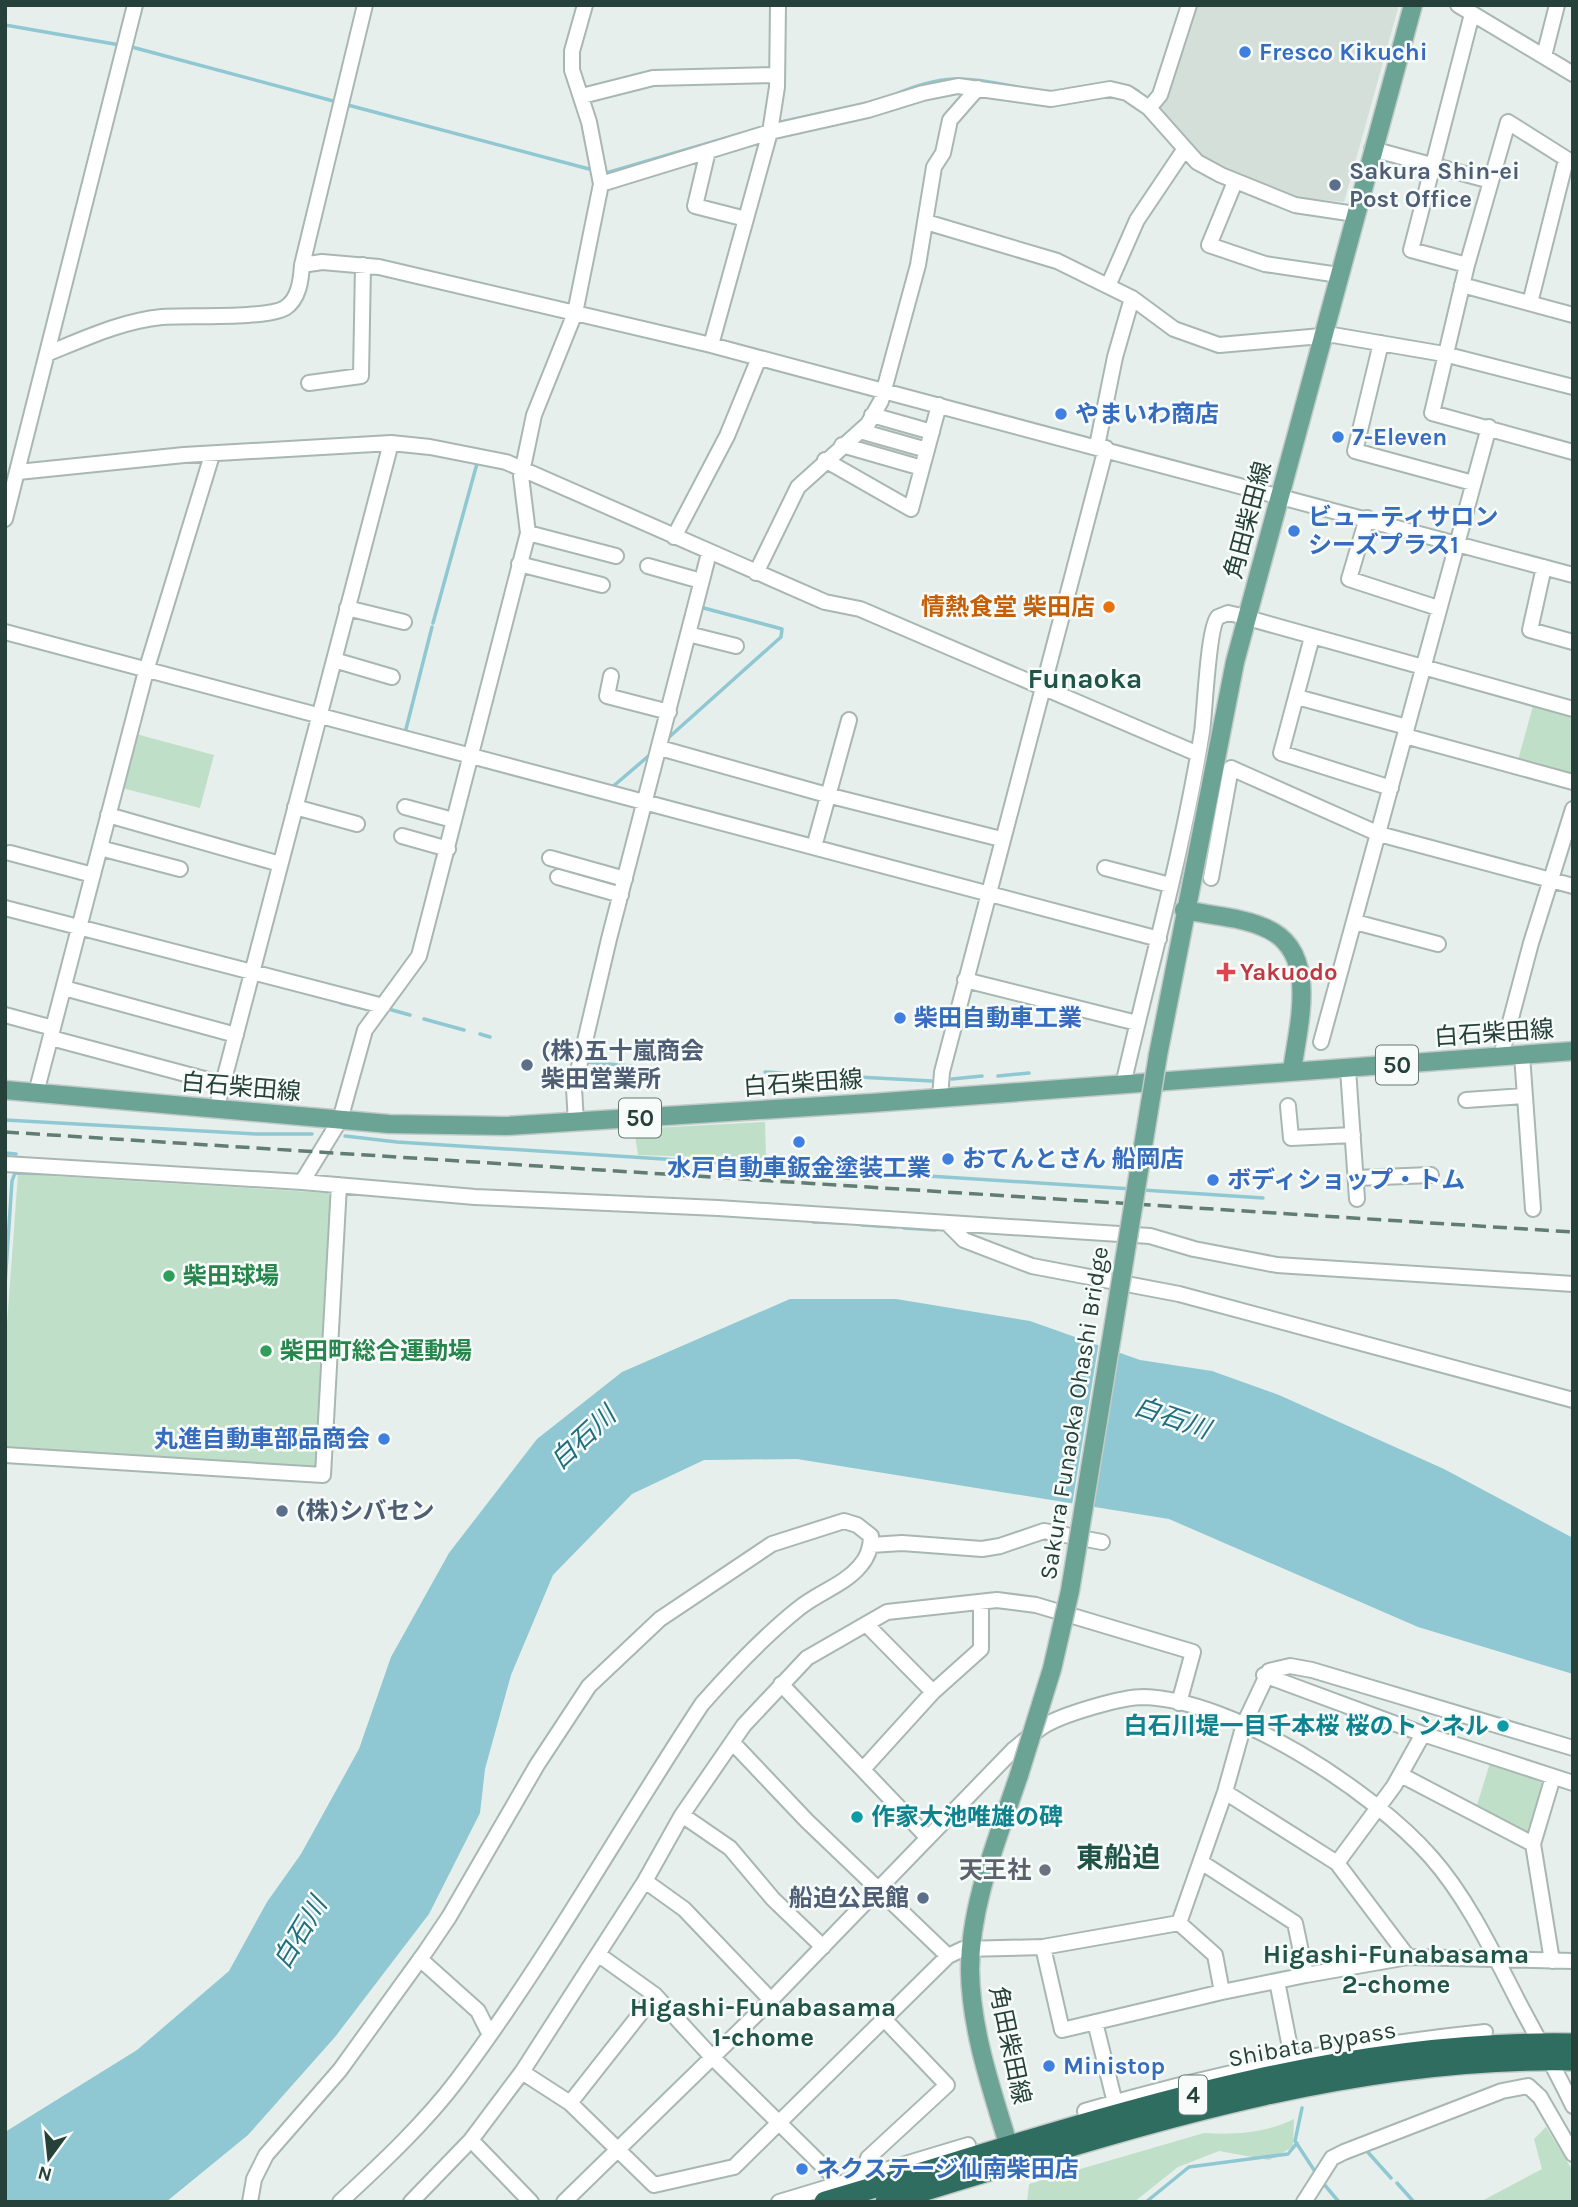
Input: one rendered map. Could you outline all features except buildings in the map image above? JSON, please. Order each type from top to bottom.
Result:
[{"type":"highway","name":"Shibata Bypass","points":[[825,2202],[864,2183],[1012,2155],[1292,2089],[1426,2068],[1555,2055],[1573,2044]]},
{"type":"highway","name":"Shibata Bypass","points":[[886,2202],[1012,2155],[1117,2109],[1413,2046],[1555,2055]]},
{"type":"main road","name":"角田柴田線","points":[[1158,1055],[1184,910],[1247,618],[1413,5]]},
{"type":"main road","points":[[1184,910],[1262,926],[1282,937],[1291,946],[1301,975],[1292,1071]]},
{"type":"main road","name":"白石柴田線","points":[[36,1093],[216,1110],[439,1126],[576,1123],[1573,1051]]},
{"type":"main road","name":"Sakura Funaoka Ohashi Bridge","points":[[1019,1775],[1052,1669],[1070,1591],[1158,1055]]},
{"type":"main road","name":"50","points":[[5,1090],[36,1093]]},
{"type":"main road","name":"角田柴田線","points":[[1012,2155],[975,2021],[971,1949],[984,1884],[1019,1775]]},
{"type":"street","points":[[5,519],[49,354],[135,5]]},
{"type":"street","points":[[49,354],[104,330],[150,319],[277,311],[286,307],[300,284],[302,265],[365,5]]},
{"type":"street","points":[[302,1182],[340,1120],[356,1054],[365,1030],[419,956],[528,533],[522,476],[534,415],[575,313],[601,184],[582,96],[572,69],[572,51],[585,5]]},
{"type":"street","points":[[711,345],[770,132],[777,75],[778,5]]},
{"type":"street","points":[[1149,108],[1160,95],[1189,5]]},
{"type":"street","points":[[1458,5],[1573,74]]},
{"type":"street","points":[[1544,56],[1557,5]]},
{"type":"street","points":[[1467,265],[1412,250],[1472,14]]},
{"type":"street","points":[[582,96],[653,78],[777,75]]},
{"type":"street","points":[[601,184],[770,132],[958,86],[1051,99],[1110,89],[1127,93],[1149,108],[1197,162],[1235,182],[1295,205],[1355,214]]},
{"type":"street","points":[[756,573],[798,487],[860,431],[872,415],[883,392],[926,222],[934,167],[943,153],[950,120],[978,88]]},
{"type":"street","points":[[1530,303],[1569,162],[1508,122],[1467,265],[1432,413],[1573,452]]},
{"type":"street","points":[[1372,149],[1491,181]]},
{"type":"street","points":[[1108,286],[1137,220],[1184,150]]},
{"type":"street","points":[[708,151],[695,206],[746,219]]},
{"type":"street","points":[[1235,182],[1209,245],[1265,264],[1339,275]]},
{"type":"street","points":[[926,222],[1058,261],[1132,298],[1174,328],[1219,345],[1323,334],[1444,354],[1573,387]]},
{"type":"street","points":[[302,265],[322,262],[363,265],[711,345],[1458,542],[1573,576]]},
{"type":"street","points":[[309,383],[361,376],[363,265]]},
{"type":"street","points":[[1462,285],[1573,315]]},
{"type":"street","points":[[940,1098],[942,1072],[1043,686],[1102,447],[1115,357],[1132,298]]},
{"type":"street","points":[[1381,343],[1354,451],[1473,483]]},
{"type":"street","points":[[674,537],[727,436],[759,358]]},
{"type":"street","points":[[825,460],[911,509],[939,405]]},
{"type":"street","points":[[872,415],[932,432]]},
{"type":"street","points":[[1321,1042],[1489,427]]},
{"type":"street","points":[[860,431],[927,450]]},
{"type":"street","points":[[18,472],[70,464],[391,443],[480,455],[525,470],[756,573],[825,602],[860,610],[1198,754]]},
{"type":"street","points":[[216,1110],[391,443]]},
{"type":"street","points":[[842,445],[922,468]]},
{"type":"street","points":[[36,1093],[146,671],[212,455]]},
{"type":"street","points":[[1367,518],[1349,579],[1438,608]]},
{"type":"street","points":[[528,533],[616,556]]},
{"type":"street","points":[[576,1123],[574,1088],[709,553]]},
{"type":"street","points":[[519,564],[602,585]]},
{"type":"street","points":[[648,565],[701,580]]},
{"type":"street","points":[[1544,567],[1530,630],[1573,642]]},
{"type":"street","points":[[347,608],[404,622]]},
{"type":"street","points":[[1123,1085],[1159,939],[1198,754],[1214,621],[1228,613],[1573,709]]},
{"type":"street","points":[[5,632],[1159,939]]},
{"type":"street","points":[[688,634],[736,646]]},
{"type":"street","points":[[1312,637],[1281,753],[1391,788]]},
{"type":"street","points":[[334,660],[392,677]]},
{"type":"street","points":[[611,676],[607,696],[669,712]]},
{"type":"street","points":[[1297,697],[1573,782]]},
{"type":"street","points":[[814,847],[849,720]]},
{"type":"street","points":[[660,748],[827,795],[1002,838]]},
{"type":"street","points":[[1211,878],[1231,768],[1379,834],[1573,886]]},
{"type":"street","points":[[295,807],[357,824]]},
{"type":"street","points":[[405,807],[453,820]]},
{"type":"street","points":[[1501,1056],[1573,809]]},
{"type":"street","points":[[108,815],[280,864]]},
{"type":"street","points":[[402,836],[448,849]]},
{"type":"street","points":[[100,848],[180,869]]},
{"type":"street","points":[[10,853],[93,875]]},
{"type":"street","points":[[550,858],[625,878]]},
{"type":"street","points":[[1105,868],[1170,885]]},
{"type":"street","points":[[558,877],[621,895]]},
{"type":"street","points":[[5,908],[253,970],[383,1006]]},
{"type":"street","points":[[1355,922],[1438,944]]},
{"type":"street","points":[[965,980],[1137,1023]]},
{"type":"street","points":[[64,988],[236,1035]]},
{"type":"street","points":[[5,1015],[52,1033],[223,1084]]},
{"type":"street","points":[[1522,1055],[1533,1209]]},
{"type":"street","points":[[1348,1069],[1357,1199]]},
{"type":"street","points":[[1466,1100],[1524,1096]]},
{"type":"street","points":[[1288,1106],[1291,1138],[1353,1135]]},
{"type":"street","points":[[5,1164],[302,1182],[475,1197],[730,1209],[1150,1236],[1194,1249],[1277,1265],[1573,1284]]},
{"type":"street","points":[[1356,1178],[1431,1175]]},
{"type":"street","points":[[5,1455],[323,1475],[339,1185]]},
{"type":"street","points":[[949,1225],[972,1244],[1032,1266],[1179,1294],[1573,1400]]},
{"type":"street","points":[[250,2202],[254,2179],[266,2155],[340,2070],[449,1917],[589,1686],[624,1650],[706,1586],[772,1544],[844,1521],[866,1530],[871,1536],[871,1545],[867,1556],[849,1577],[801,1606],[727,1675],[702,1704],[583,1898],[457,2080],[411,2132],[340,2202]]},
{"type":"street","points":[[871,1545],[902,1543],[982,1549],[1000,1546],[1044,1531],[1102,1542]]},
{"type":"street","points":[[411,2202],[471,2140],[522,2073],[645,1881],[682,1815],[744,1725],[807,1658],[887,1612],[981,1604],[997,1600],[1036,1605],[1193,1651],[1179,1703]]},
{"type":"street","points":[[864,1768],[933,1692],[981,1649],[981,1604]]},
{"type":"street","points":[[866,1624],[933,1692]]},
{"type":"street","points":[[1179,1923],[1225,1792],[1244,1724],[1264,1675],[1280,1667],[1312,1670],[1573,1748]]},
{"type":"street","points":[[1264,1675],[1423,1734],[1573,1783]]},
{"type":"street","points":[[780,1684],[864,1768],[928,1838]]},
{"type":"street","points":[[564,2202],[824,1947],[1013,1750],[1046,1725],[1128,1699],[1143,1697],[1179,1703],[1244,1724],[1317,1766],[1378,1808],[1432,1858],[1555,2055],[1573,2106]]},
{"type":"street","points":[[1337,1863],[1401,1775],[1423,1734]]},
{"type":"street","points":[[733,1743],[807,1821],[948,1956]]},
{"type":"street","points":[[1401,1775],[1533,1844]]},
{"type":"street","points":[[1552,1961],[1533,1844],[1553,1777]]},
{"type":"street","points":[[1225,1792],[1337,1863],[1408,1957]]},
{"type":"street","points":[[682,1815],[730,1848],[774,1899],[824,1947]]},
{"type":"street","points":[[1200,1862],[1295,1923],[1306,1975]]},
{"type":"street","points":[[645,1881],[684,1909],[771,2000]]},
{"type":"street","points":[[522,2073],[570,2104],[654,2185],[734,2166],[948,1956],[963,1949],[1042,1947],[1179,1923]]},
{"type":"street","points":[[1179,1923],[1215,1955],[1222,1992]]},
{"type":"street","points":[[1042,1947],[1062,2030],[1222,1992],[1408,1957],[1573,1961]]},
{"type":"street","points":[[598,1955],[655,1995],[711,2056],[832,2175]]},
{"type":"street","points":[[420,1959],[478,2011],[489,2033]]},
{"type":"street","points":[[1276,1981],[1292,2058]]},
{"type":"street","points":[[570,2104],[655,1995]]},
{"type":"street","points":[[864,2183],[869,2158],[947,2085],[885,2020]]},
{"type":"street","points":[[1095,2022],[1117,2109]]},
{"type":"street","points":[[1085,2111],[1117,2109],[1292,2058],[1413,2046],[1485,2032]]},
{"type":"street","points":[[1304,2202],[1332,2158],[1343,2152],[1502,2091],[1528,2086],[1541,2097],[1573,2154]]},
{"type":"street","points":[[471,2140],[531,2202]]},
{"type":"street","points":[[779,2202],[864,2183],[968,2145]]},
{"type":"shaded area","points":[[1195,5],[1399,5],[1344,202],[1294,197],[1254,182],[1197,153],[1158,114]]},
{"type":"green space","points":[[1533,706],[1573,718],[1573,775],[1518,760]]},
{"type":"green space","points":[[136,734],[214,755],[200,808],[122,788]]},
{"type":"green space","points":[[765,1122],[766,1159],[638,1155],[634,1129]]},
{"type":"green space","name":"柴田球場","points":[[18,1174],[328,1193],[333,1201],[318,1471],[5,1450],[5,1351]]},
{"type":"green space","points":[[1490,1763],[1546,1784],[1533,1829],[1526,1832],[1477,1805]]},
{"type":"green space","points":[[1294,2119],[1293,2147],[1269,2160],[1219,2151],[1178,2167],[1134,2202],[1027,2202],[1029,2184],[1204,2133],[1250,2132]]},
{"type":"green space","points":[[1546,2127],[1573,2171],[1573,2202],[1480,2202],[1542,2169],[1534,2139]]},
{"type":"water","name":"白石川","points":[[790,1299],[896,1299],[1030,1321],[1140,1360],[1212,1371],[1279,1395],[1444,1469],[1573,1538],[1573,1674],[1418,1627],[1169,1519],[797,1459],[704,1460],[632,1494],[553,1575],[511,1675],[485,1769],[480,1813],[429,1914],[335,2037],[248,2135],[166,2202],[5,2202],[5,2132],[137,2050],[229,1971],[267,1902],[301,1854],[359,1749],[391,1657],[449,1553],[537,1439],[622,1372]]},
{"type":"pier","points":[[1099,1342],[1120,1349],[1093,1509],[1072,1505]]},
{"type":"waterway","points":[[5,25],[120,45]]},
{"type":"waterway","points":[[128,46],[337,102]]},
{"type":"waterway","points":[[894,95],[927,83],[954,79],[1017,87]]},
{"type":"waterway","points":[[1128,86],[1138,91]]},
{"type":"waterway","points":[[344,104],[589,169]]},
{"type":"waterway","points":[[781,122],[846,108]]},
{"type":"waterway","points":[[606,173],[740,134]]},
{"type":"waterway","points":[[433,623],[478,460]]},
{"type":"waterway","points":[[667,739],[781,637],[782,629],[700,607]]},
{"type":"waterway","points":[[406,729],[432,627]]},
{"type":"waterway","points":[[610,789],[652,753]]},
{"type":"waterway","points":[[341,1003],[371,1010]]},
{"type":"waterway","points":[[392,1010],[410,1015]]},
{"type":"waterway","points":[[424,1019],[464,1030]]},
{"type":"waterway","points":[[480,1034],[490,1037]]},
{"type":"waterway","points":[[585,1062],[631,1066]]},
{"type":"waterway","points":[[765,1072],[932,1081]]},
{"type":"waterway","points":[[998,1076],[1029,1073]]},
{"type":"waterway","points":[[952,1079],[982,1076]]},
{"type":"waterway","points":[[5,1120],[256,1134],[312,1134]]},
{"type":"waterway","points":[[345,1136],[397,1142],[1132,1189]]},
{"type":"waterway","points":[[5,1153],[16,1154]]},
{"type":"waterway","points":[[5,1285],[12,1181],[15,1173],[59,1174]]},
{"type":"waterway","points":[[1143,1190],[1263,1198]]},
{"type":"waterway","points":[[813,1222],[849,1223]]},
{"type":"waterway","points":[[862,1225],[895,1227]]},
{"type":"waterway","points":[[904,1228],[935,1230]]},
{"type":"waterway","points":[[1302,2108],[1295,2141],[1316,2173]]},
{"type":"waterway","points":[[1146,2202],[1189,2167],[1288,2154],[1297,2143]]},
{"type":"waterway","points":[[1365,2149],[1391,2178]]},
{"type":"waterway","points":[[1323,2183],[1339,2202]]},
{"type":"waterway","points":[[1397,2183],[1414,2202]]},
{"type":"railway","points":[[5,1132],[1573,1232]]},
{"type":"place","name":"Fresco Kikuchi","points":[[1245,52]]},
{"type":"place","name":"Sakura Shin-ei Post Office","points":[[1335,185]]},
{"type":"place","name":"やまいわ商店","points":[[1061,414]]},
{"type":"place","name":"7-Eleven","points":[[1338,437]]},
{"type":"place","name":"ビューティサロン シーズプラス1","points":[[1294,531]]},
{"type":"place","name":"情熱食堂 柴田店","points":[[1109,607]]},
{"type":"place","name":"Yakuodo","points":[[1226,972]]},
{"type":"place","name":"柴田自動車工業","points":[[900,1018]]},
{"type":"place","name":"(株)五十嵐商会 柴田営業所","points":[[527,1065]]},
{"type":"place","name":"水戸自動車鈑金塗装工業","points":[[799,1142]]},
{"type":"place","name":"おてんとさん 船岡店","points":[[948,1159]]},
{"type":"place","name":"ボディショップ・トム","points":[[1213,1180]]},
{"type":"place","name":"柴田球場","points":[[169,1276]]},
{"type":"place","name":"柴田町総合運動場","points":[[266,1351]]},
{"type":"place","name":"丸進自動車部品商会","points":[[384,1439]]},
{"type":"place","name":"(株)シバセン","points":[[282,1511]]},
{"type":"place","name":"白石川堤一目千本桜 桜のトンネル","points":[[1503,1726]]},
{"type":"place","name":"作家大池唯雄の碑","points":[[857,1817]]},
{"type":"place","name":"天王社","points":[[1045,1870]]},
{"type":"place","name":"船迫公民館","points":[[923,1898]]},
{"type":"place","name":"Ministop","points":[[1049,2066]]},
{"type":"place","name":"ネクステージ仙南柴田店","points":[[802,2169]]},
{"type":"district","name":"Funaoka","points":[[1085,678]]},
{"type":"district","name":"東船迫","points":[[1118,1857]]},
{"type":"district","name":"Higashi-Funabasama 2-chome","points":[[1396,1969]]},
{"type":"district","name":"Higashi-Funabasama 1-chome","points":[[763,2022]]}]
